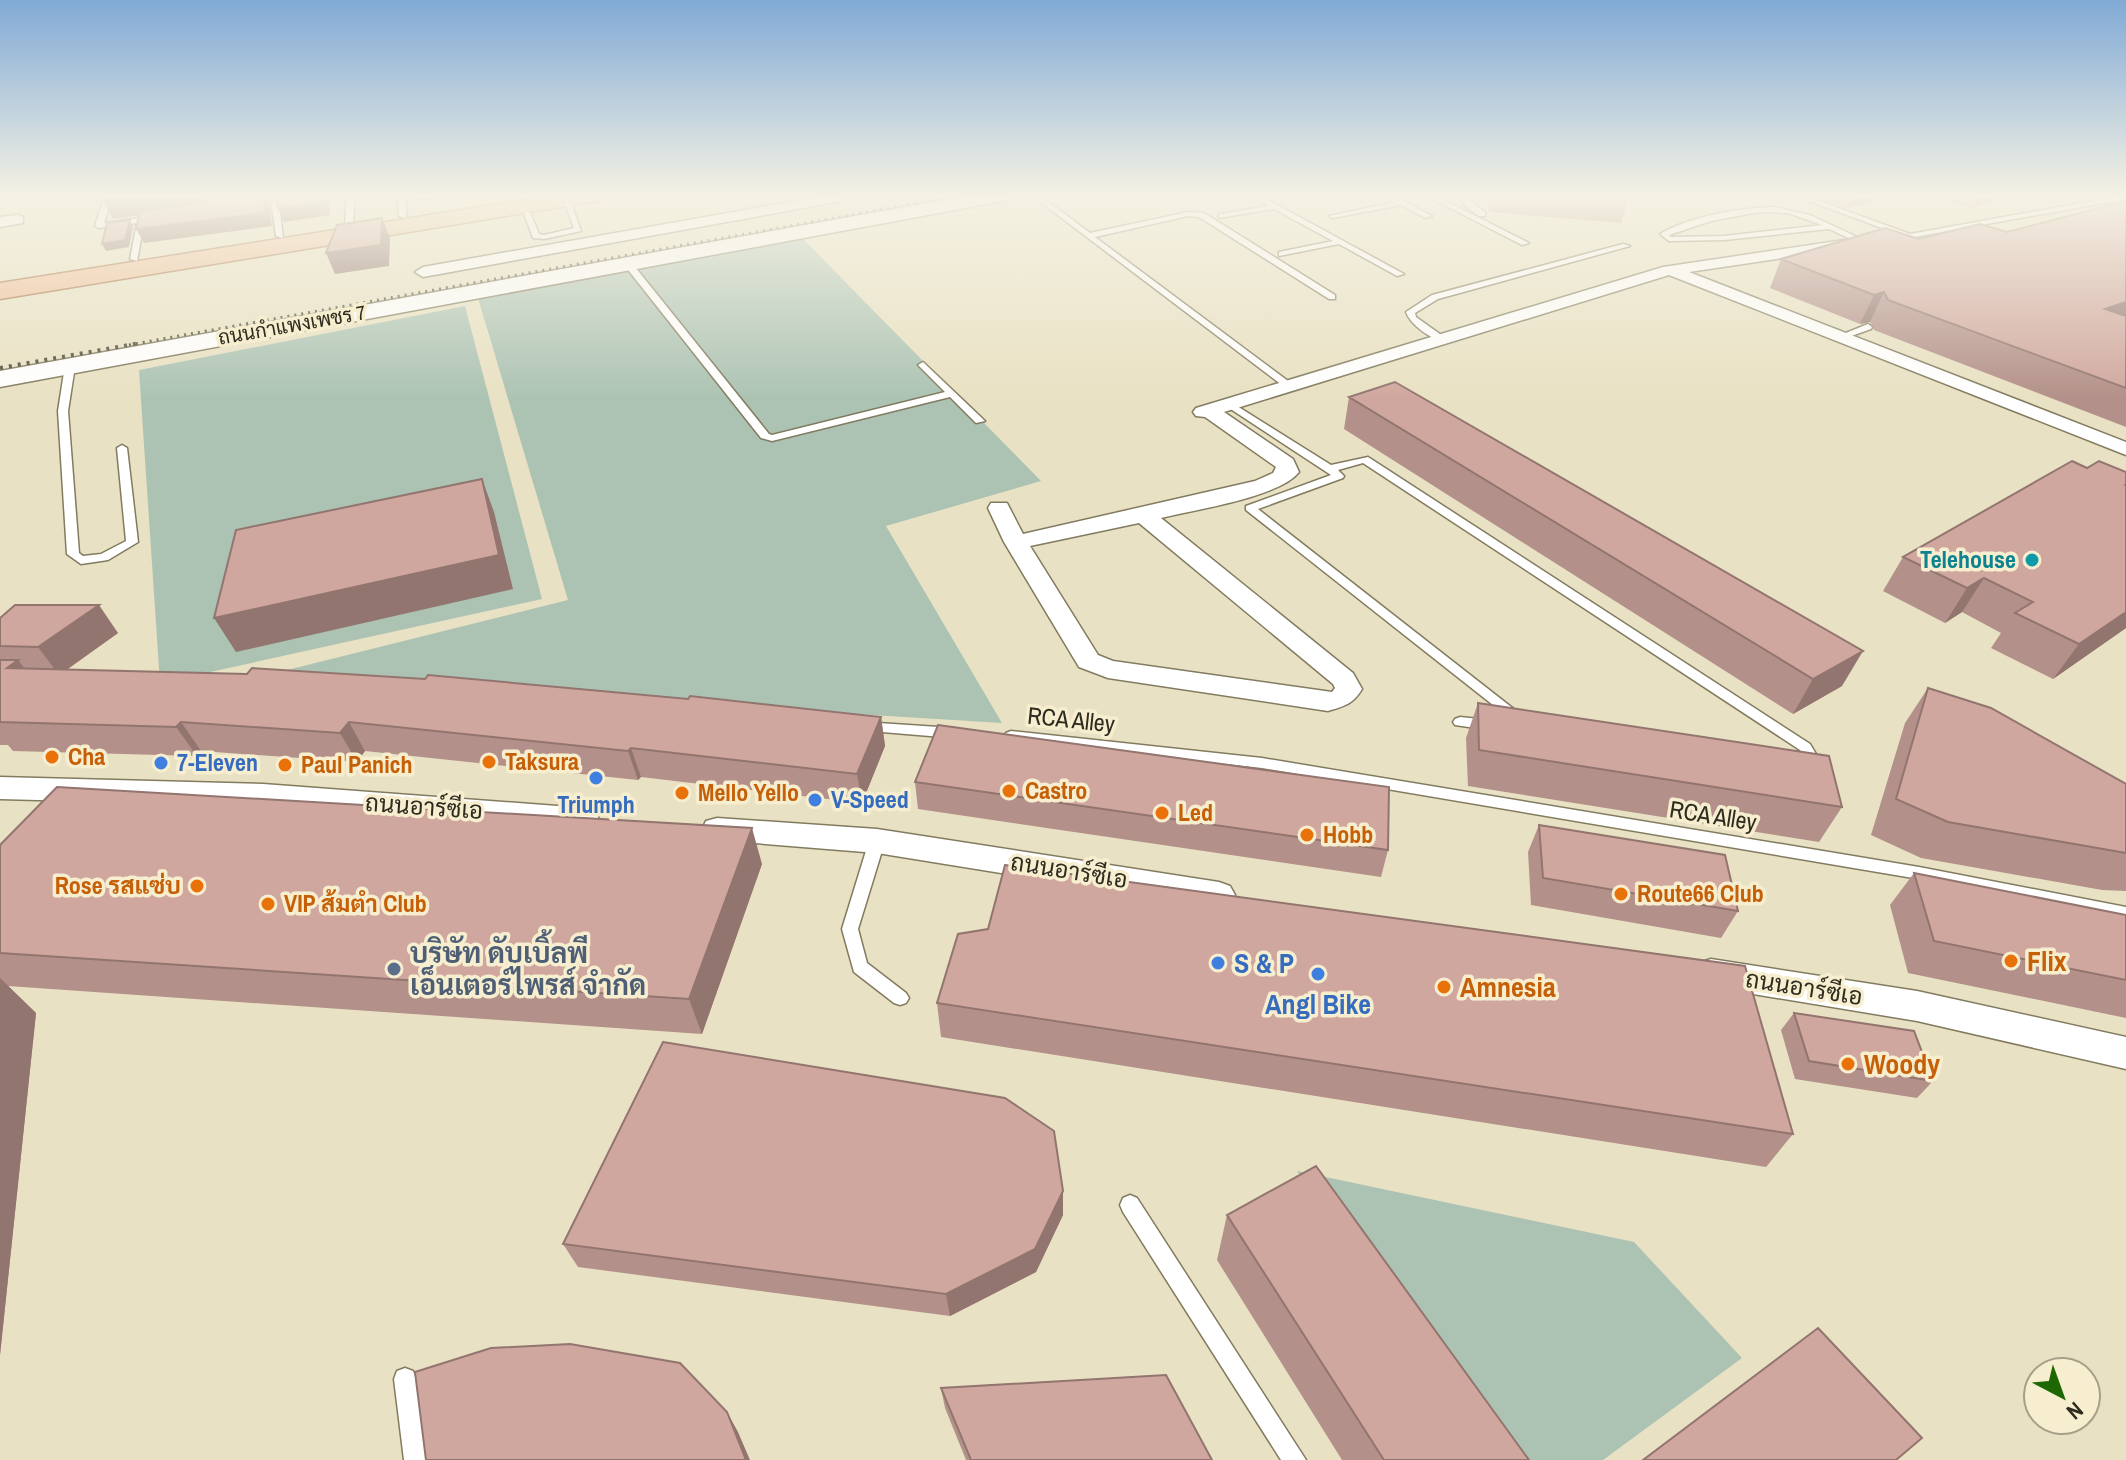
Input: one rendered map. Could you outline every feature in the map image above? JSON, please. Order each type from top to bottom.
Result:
[{"type":"main road","points":[[0,281],[115,262]]},
{"type":"main road","points":[[0,291],[173,262]]},
{"type":"street","points":[[423,272],[472,262]]},
{"type":"street","name":"ถนนกำแพงเพชร 7","points":[[0,379],[638,262]]},
{"type":"street","points":[[1214,409],[1669,270],[1724,262]]},
{"type":"street","points":[[1669,270],[2126,449]]},
{"type":"street","points":[[1016,542],[1145,516],[1256,488],[1288,472],[1285,464],[1214,409]]},
{"type":"street","points":[[999,508],[1016,542],[1088,661],[1108,669],[1328,702],[1342,698],[1349,689],[1344,679],[1145,516]]},
{"type":"street","name":"ถนนอาร์ซีเอ","points":[[0,788],[85,796],[263,795],[609,821]]},
{"type":"street","name":"ถนนอาร์ซีเอ","points":[[688,827],[877,841],[1255,901]]},
{"type":"street","name":"ถนนอาร์ซีเอ","points":[[1681,968],[1917,1006],[2126,1053]]},
{"type":"lane","points":[[1124,262],[1289,386]]},
{"type":"lane","points":[[1276,262],[1332,297]]},
{"type":"lane","points":[[1377,262],[1400,274]]},
{"type":"lane","points":[[1441,339],[1412,318],[1410,312],[1435,297],[1566,262]]},
{"type":"lane","points":[[628,264],[765,436],[772,438],[951,394]]},
{"type":"lane","points":[[1840,337],[1868,327]]},
{"type":"lane","points":[[923,365],[980,421]]},
{"type":"lane","points":[[70,366],[63,411],[73,554],[81,560],[104,557],[132,542],[122,448]]},
{"type":"lane","points":[[1214,409],[1339,476],[1250,508],[1533,729],[1460,722]]},
{"type":"lane","points":[[1330,469],[1364,459],[1805,747],[1818,769],[1803,767]]},
{"type":"lane","points":[[845,726],[971,734]]},
{"type":"lane","name":"RCA Alley","points":[[1002,736],[1262,763],[1919,873],[2126,913]]},
{"type":"lane","points":[[877,841],[850,929],[860,967],[900,998]]},
{"type":"lane","points":[[1130,1205],[1294,1460]]},
{"type":"lane","points":[[405,1379],[416,1460]]},
{"type":"green space","points":[[672,262],[826,262],[1041,481],[886,526],[1002,723],[259,677],[568,600],[478,298]]},
{"type":"green space","points":[[465,306],[542,599],[160,683],[139,370]]},
{"type":"green space","points":[[1297,1171],[1634,1242],[1742,1358],[1603,1460],[1499,1460]]},
{"type":"building","points":[[1789,262],[2126,262],[2126,302],[2105,309],[2126,316],[2126,388],[1888,300],[1884,292],[1874,295]]},
{"type":"building","points":[[1395,382],[1863,651],[1813,679],[1349,397]]},
{"type":"building","name":"Telehouse","points":[[2072,461],[2087,468],[2099,461],[2126,472],[2126,612],[2079,644],[2015,613],[2033,602],[1984,578],[1967,588],[1903,557]]},
{"type":"building","points":[[482,479],[499,555],[214,618],[236,530]]},
{"type":"building","points":[[15,605],[99,605],[38,647],[0,646],[0,618]]},
{"type":"building","points":[[0,660],[18,660],[7,668],[247,674],[252,668],[425,679],[428,675],[688,699],[690,696],[881,717],[857,774],[631,748],[628,751],[349,722],[340,733],[181,722],[176,727],[0,722]]},
{"type":"building","points":[[1928,688],[1991,708],[2126,784],[2126,853],[1948,822],[1896,799]]},
{"type":"building","points":[[1478,703],[1829,756],[1842,807],[1479,750]]},
{"type":"building","points":[[938,725],[1389,787],[1388,850],[915,782]]},
{"type":"building","points":[[57,787],[752,828],[689,999],[0,953],[0,845]]},
{"type":"building","points":[[1539,825],[1725,855],[1738,911],[1543,878]]},
{"type":"building","points":[[1005,865],[1745,966],[1793,1134],[937,1003],[958,934],[988,929]]},
{"type":"building","points":[[1914,873],[2126,915],[2126,980],[1934,941]]},
{"type":"building","points":[[1794,1013],[1914,1031],[1933,1081],[1809,1061]]},
{"type":"building","points":[[663,1042],[1005,1098],[1054,1131],[1063,1191],[1035,1249],[946,1294],[563,1244]]},
{"type":"building","points":[[1316,1166],[1529,1460],[1384,1460],[1227,1215]]},
{"type":"building","points":[[1818,1328],[1922,1438],[1896,1460],[1643,1460]]},
{"type":"building","points":[[570,1344],[680,1363],[727,1412],[746,1460],[426,1460],[415,1372],[491,1348]]},
{"type":"building","points":[[1166,1375],[1212,1460],[971,1460],[941,1388]]},
{"type":"railway","points":[[129,345],[589,262]]},
{"type":"railway","points":[[0,368],[140,343]]},
{"type":"place","name":"Telehouse","points":[[2032,560]]},
{"type":"place","name":"Cha","points":[[52,757]]},
{"type":"place","name":"Taksura","points":[[489,762]]},
{"type":"place","name":"7-Eleven","points":[[161,763]]},
{"type":"place","name":"Paul Panich","points":[[285,765]]},
{"type":"place","name":"Triumph","points":[[596,778]]},
{"type":"place","name":"Castro","points":[[1009,791]]},
{"type":"place","name":"Mello Yello","points":[[682,793]]},
{"type":"place","name":"V-Speed","points":[[815,800]]},
{"type":"place","name":"Led","points":[[1162,813]]},
{"type":"place","name":"Hobb","points":[[1307,835]]},
{"type":"place","name":"Rose รสแซ่บ","points":[[197,886]]},
{"type":"place","name":"Route66 Club","points":[[1621,894]]},
{"type":"place","name":"VIP ส้มตำ Club","points":[[268,904]]},
{"type":"place","name":"Flix","points":[[2011,961]]},
{"type":"place","name":"S & P","points":[[1218,963]]},
{"type":"place","name":"บริษัท ดับเบิ้ลพี เอ็นเตอร์ไพรส์ จำกัด","points":[[394,969]]},
{"type":"place","name":"Angl Bike","points":[[1318,974]]},
{"type":"place","name":"Amnesia","points":[[1444,987]]},
{"type":"place","name":"Woody","points":[[1848,1064]]}]
